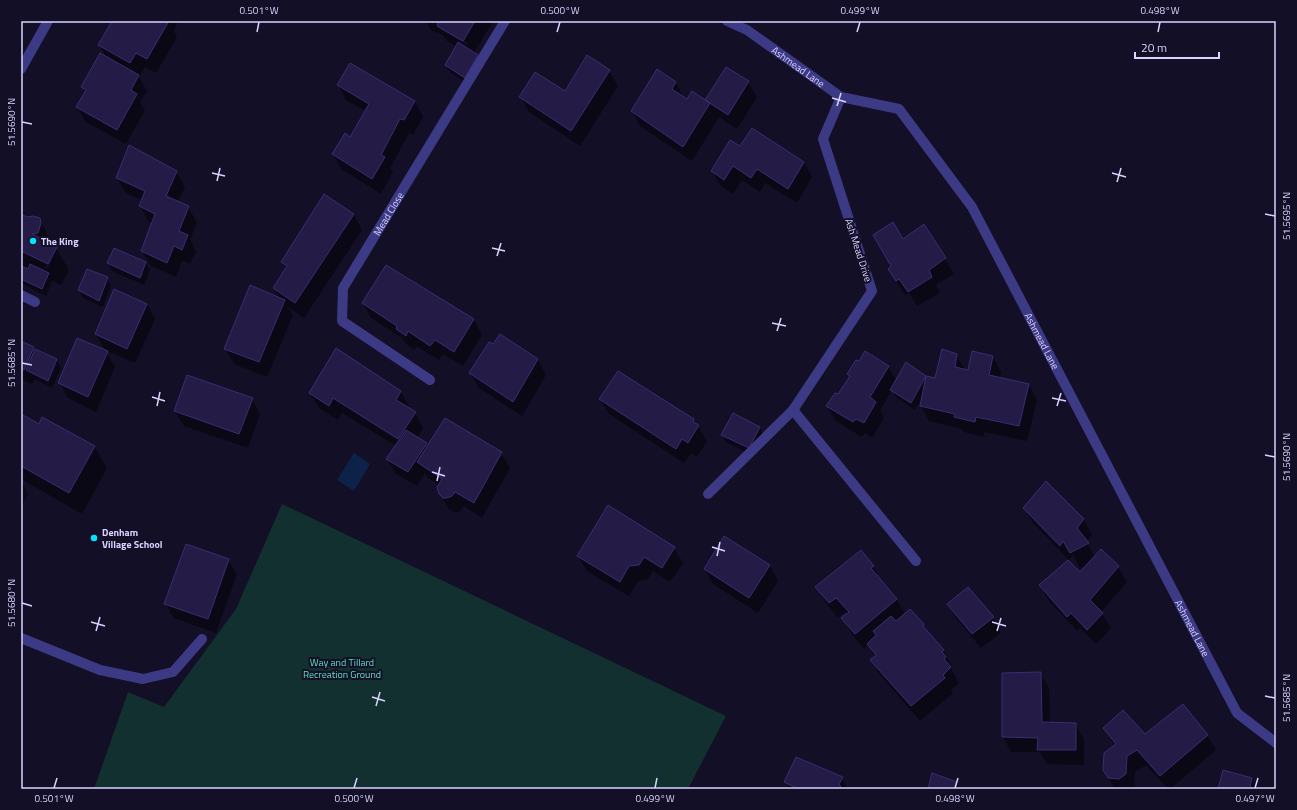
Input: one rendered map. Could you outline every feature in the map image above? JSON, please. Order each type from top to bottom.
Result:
[{"type":"street","points":[[21,69],[48,21]]},
{"type":"street","name":"Mead Close","points":[[430,380],[342,321],[343,288],[505,21]]},
{"type":"street","name":"Ashmead Lane","points":[[727,21],[748,30],[841,97],[899,109],[972,207],[1237,713],[1276,743]]},
{"type":"street","name":"Ash Mead Drive","points":[[708,494],[793,410],[872,291],[823,139],[841,97]]},
{"type":"street","points":[[21,295],[35,302]]},
{"type":"street","points":[[793,410],[916,561]]},
{"type":"street","points":[[21,638],[100,670],[143,679],[173,672],[202,639]]},
{"type":"green space","name":"Way and Tillard Recreation Ground","points":[[282,504],[726,716],[688,789],[94,789],[128,692],[164,707],[236,609]]},
{"type":"water","points":[[354,453],[370,464],[354,491],[337,480]]},
{"type":"building","points":[[112,21],[169,21],[147,59],[136,53],[130,63],[98,45]]},
{"type":"building","points":[[434,21],[475,21],[463,41],[437,26],[438,23]]},
{"type":"building","points":[[458,42],[478,55],[465,78],[445,65]]},
{"type":"building","points":[[100,53],[139,75],[131,90],[137,94],[117,130],[76,107],[86,90],[81,87]]},
{"type":"building","points":[[587,55],[610,70],[571,131],[519,97],[535,72],[565,91]]},
{"type":"building","points":[[350,63],[415,101],[404,120],[400,119],[381,155],[385,157],[372,179],[332,154],[345,133],[350,137],[369,104],[337,85]]},
{"type":"building","points":[[726,67],[749,81],[728,115],[705,100]]},
{"type":"building","points":[[657,69],[676,82],[672,89],[687,99],[692,91],[710,103],[683,147],[631,111]]},
{"type":"building","points":[[752,128],[804,162],[788,189],[757,169],[751,178],[733,166],[724,180],[711,171],[730,140],[740,146]]},
{"type":"building","points":[[129,145],[177,171],[166,196],[189,206],[179,231],[188,235],[182,250],[174,246],[167,263],[141,251],[155,214],[139,206],[145,191],[116,178]]},
{"type":"building","points":[[324,194],[354,214],[295,303],[273,288],[287,266],[281,262]]},
{"type":"building","name":"The King","points":[[21,214],[27,217],[33,216],[40,218],[41,223],[38,233],[32,234],[57,247],[48,264],[21,251]]},
{"type":"building","points":[[893,222],[903,239],[924,224],[946,258],[929,270],[932,277],[908,292],[899,279],[896,281],[888,269],[891,266],[873,235]]},
{"type":"building","points":[[114,248],[146,262],[140,278],[107,263]]},
{"type":"building","points":[[30,264],[49,273],[42,289],[21,279],[21,266],[28,269]]},
{"type":"building","points":[[386,265],[474,319],[454,352],[435,340],[430,346],[408,331],[406,336],[396,329],[397,326],[362,303]]},
{"type":"building","points":[[87,269],[108,277],[99,301],[78,290]]},
{"type":"building","points":[[250,285],[285,300],[259,362],[224,349]]},
{"type":"building","points":[[114,289],[147,304],[127,349],[95,334]]},
{"type":"building","points":[[500,334],[538,359],[513,402],[469,373],[489,342],[493,344]]},
{"type":"building","points":[[77,338],[108,351],[88,397],[58,383]]},
{"type":"building","points":[[21,341],[34,347],[24,370],[21,368]]},
{"type":"building","points":[[336,348],[401,391],[396,400],[416,412],[398,439],[333,398],[329,406],[309,393]]},
{"type":"building","points":[[35,349],[57,359],[48,381],[26,370]]},
{"type":"building","points":[[942,349],[957,354],[955,367],[968,370],[972,351],[993,356],[989,375],[1029,384],[1019,426],[976,417],[975,422],[954,417],[955,414],[920,406],[926,376],[935,378]]},
{"type":"building","points":[[865,351],[889,366],[870,397],[876,402],[864,423],[856,419],[853,422],[826,406],[835,393],[838,394],[850,376],[847,374],[856,360],[859,361]]},
{"type":"building","points":[[906,362],[926,376],[911,403],[890,390]]},
{"type":"building","points":[[618,371],[694,419],[693,422],[699,425],[688,443],[682,439],[676,449],[599,399]]},
{"type":"building","points":[[187,375],[253,398],[239,434],[174,411]]},
{"type":"building","points":[[733,413],[760,427],[749,448],[721,435]]},
{"type":"building","points":[[21,414],[39,424],[42,417],[95,446],[69,493],[21,466]]},
{"type":"building","points":[[445,418],[502,452],[474,503],[455,492],[452,496],[443,498],[439,494],[437,487],[442,479],[417,462]]},
{"type":"building","points":[[406,430],[427,443],[408,472],[386,459]]},
{"type":"building","points":[[1046,481],[1084,519],[1077,528],[1089,543],[1070,553],[1063,541],[1060,546],[1023,508]]},
{"type":"building","points":[[608,505],[675,547],[662,568],[644,557],[639,565],[629,566],[620,582],[577,556]]},
{"type":"building","points":[[724,536],[770,565],[749,598],[704,569]]},
{"type":"building","points":[[186,544],[229,559],[208,619],[164,604]]},
{"type":"building","points":[[1101,549],[1119,566],[1090,600],[1103,613],[1087,630],[1071,613],[1067,617],[1039,585],[1068,560],[1080,572]]},
{"type":"building","points":[[861,550],[874,566],[871,568],[897,599],[855,634],[841,618],[849,612],[836,598],[829,603],[815,587]]},
{"type":"building","points":[[968,587],[994,617],[972,634],[947,604]]},
{"type":"building","points":[[910,609],[924,624],[923,626],[944,650],[942,652],[946,657],[944,659],[951,667],[943,675],[945,678],[911,706],[870,660],[876,655],[867,644],[876,635],[873,631],[891,616],[896,621]]},
{"type":"building","points":[[1041,672],[1042,722],[1076,723],[1076,750],[1037,750],[1038,738],[1002,737],[1002,673]]},
{"type":"building","points":[[1183,704],[1208,735],[1160,776],[1137,750],[1127,756],[1126,774],[1119,779],[1108,778],[1103,770],[1104,753],[1116,744],[1103,728],[1123,710],[1145,734]]},
{"type":"building","points":[[796,757],[843,777],[839,784],[842,789],[798,789],[784,782]]},
{"type":"building","points":[[1223,770],[1252,778],[1250,787],[1257,789],[1218,789]]},
{"type":"building","points":[[932,773],[957,782],[955,789],[928,789]]},
{"type":"place","name":"The King","points":[[33,241]]},
{"type":"place","name":"Denham Village School","points":[[94,538]]}]
